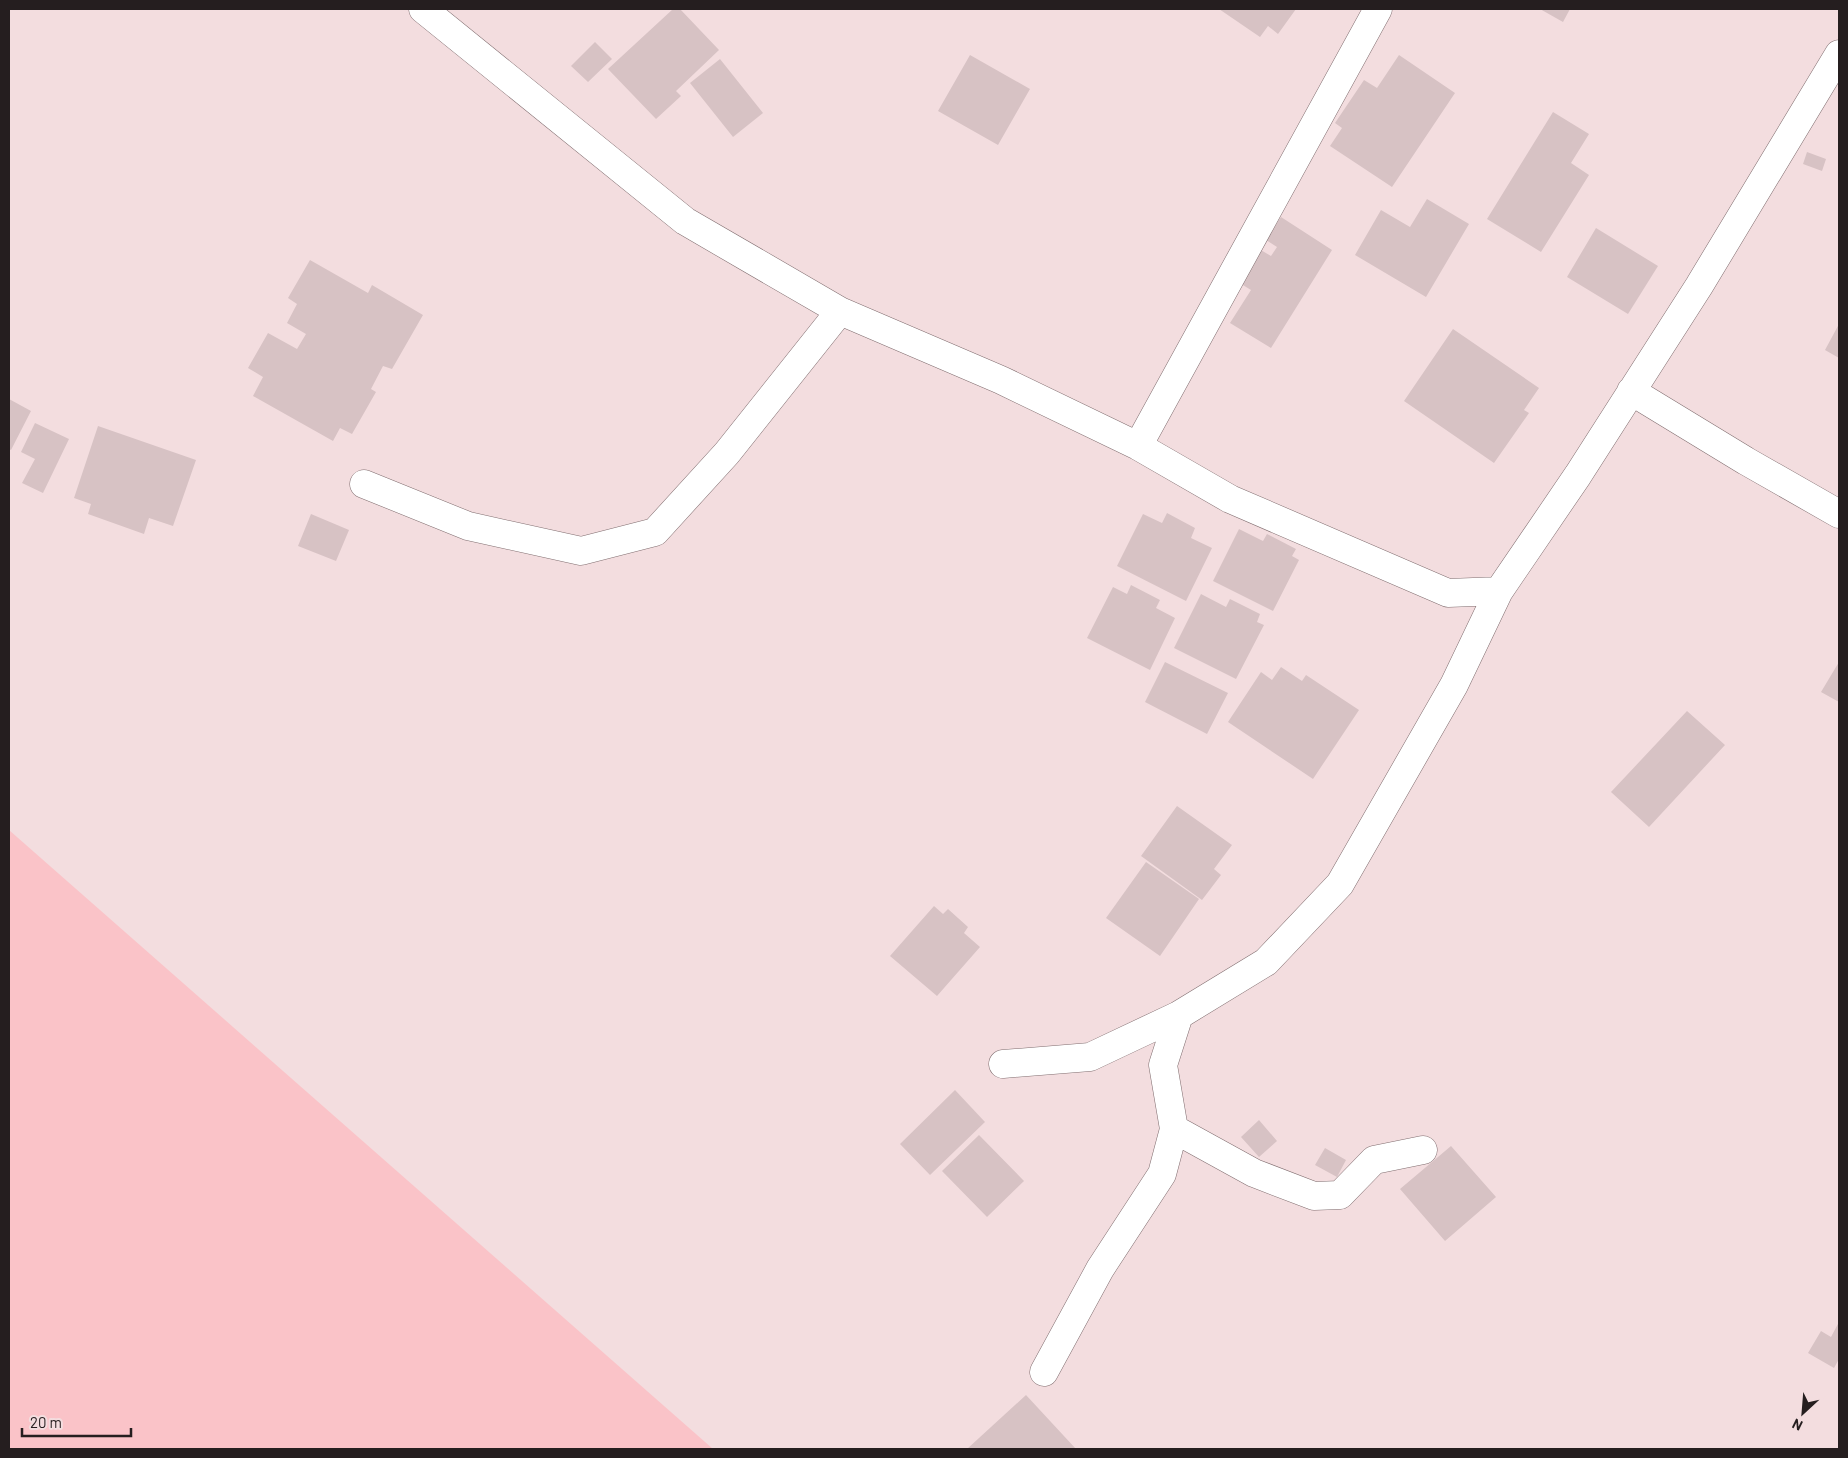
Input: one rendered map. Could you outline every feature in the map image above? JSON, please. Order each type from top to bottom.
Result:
[{"type":"street","points":[[423,9],[685,222],[840,311],[1001,380],[1138,446],[1230,499],[1448,593],[1499,591]]},
{"type":"street","points":[[1138,446],[1378,9]]},
{"type":"street","points":[[1003,1064],[1090,1057],[1179,1015],[1266,962],[1340,884],[1454,685],[1499,591],[1699,286],[1839,54]]},
{"type":"street","points":[[364,484],[468,526],[581,551],[655,532],[727,453],[840,311]]},
{"type":"street","points":[[1631,391],[1746,461],[1839,514]]},
{"type":"street","points":[[1044,1372],[1100,1269],[1162,1174],[1174,1129],[1163,1065],[1179,1015]]},
{"type":"street","points":[[1174,1129],[1254,1173],[1314,1196],[1340,1195],[1374,1160],[1423,1150]]},
{"type":"shaded area","points":[[9,830],[713,1449],[9,1449]]},
{"type":"building","points":[[673,9],[680,9],[719,50],[676,91],[681,96],[656,119],[608,69]]},
{"type":"building","points":[[1219,9],[1296,9],[1278,34],[1268,26],[1260,37]]},
{"type":"building","points":[[1540,9],[1570,9],[1563,22]]},
{"type":"building","points":[[595,42],[612,59],[588,82],[571,66]]},
{"type":"building","points":[[970,55],[1030,89],[998,145],[938,111]]},
{"type":"building","points":[[1399,55],[1455,93],[1392,187],[1330,146],[1342,128],[1335,123],[1364,80],[1377,88]]},
{"type":"building","points":[[720,59],[763,113],[733,137],[690,83]]},
{"type":"building","points":[[1553,112],[1589,134],[1571,163],[1589,175],[1541,252],[1487,219]]},
{"type":"building","points":[[1807,152],[1826,159],[1822,171],[1803,164]]},
{"type":"building","points":[[1427,199],[1469,224],[1426,297],[1355,255],[1381,210],[1410,227]]},
{"type":"building","points":[[1281,217],[1332,250],[1271,348],[1230,323],[1251,290],[1238,282],[1259,249],[1271,256],[1277,247],[1266,240]]},
{"type":"building","points":[[1596,228],[1658,266],[1628,314],[1567,277]]},
{"type":"building","points":[[310,260],[368,293],[372,285],[423,315],[392,369],[383,366],[371,389],[376,392],[352,434],[340,428],[333,441],[253,396],[263,377],[248,368],[268,333],[297,349],[306,334],[287,323],[297,304],[288,298]]},
{"type":"building","points":[[1839,324],[1839,358],[1825,350]]},
{"type":"building","points":[[1453,329],[1539,388],[1524,410],[1529,413],[1494,463],[1404,401]]},
{"type":"building","points":[[9,399],[31,411],[11,450],[9,449]]},
{"type":"building","points":[[35,423],[69,439],[43,493],[22,483],[35,459],[21,452]]},
{"type":"building","points":[[98,426],[196,460],[173,526],[149,518],[144,534],[88,514],[91,504],[74,498]]},
{"type":"building","points":[[1167,513],[1195,528],[1191,538],[1212,548],[1186,601],[1117,566],[1143,514],[1162,523]]},
{"type":"building","points":[[311,514],[349,530],[336,561],[298,546]]},
{"type":"building","points":[[1239,529],[1263,541],[1267,534],[1296,549],[1292,556],[1299,560],[1273,611],[1213,581]]},
{"type":"building","points":[[1131,585],[1160,600],[1156,608],[1175,618],[1150,670],[1087,638],[1113,587],[1127,594]]},
{"type":"building","points":[[1201,594],[1226,607],[1230,599],[1260,614],[1257,622],[1264,625],[1236,679],[1174,648]]},
{"type":"building","points":[[1165,662],[1228,693],[1207,734],[1145,702]]},
{"type":"building","points":[[1839,662],[1839,702],[1821,692]]},
{"type":"building","points":[[1281,667],[1302,681],[1306,675],[1359,710],[1313,779],[1228,722],[1261,672],[1272,680]]},
{"type":"building","points":[[1687,711],[1725,745],[1649,827],[1611,792]]},
{"type":"building","points":[[1177,806],[1232,845],[1214,869],[1221,875],[1202,900],[1141,856]]},
{"type":"building","points":[[1146,862],[1199,899],[1160,956],[1106,918]]},
{"type":"building","points":[[934,906],[943,914],[948,909],[968,927],[964,933],[980,947],[937,996],[890,956]]},
{"type":"building","points":[[955,1090],[985,1122],[930,1175],[900,1144]]},
{"type":"building","points":[[1259,1120],[1277,1141],[1259,1157],[1241,1137]]},
{"type":"building","points":[[979,1135],[1024,1181],[987,1217],[942,1171]]},
{"type":"building","points":[[1451,1146],[1496,1197],[1445,1241],[1400,1189]]},
{"type":"building","points":[[1325,1148],[1346,1160],[1337,1177],[1315,1165]]},
{"type":"building","points":[[1839,1322],[1839,1359],[1834,1368],[1808,1353],[1821,1331],[1831,1337]]},
{"type":"building","points":[[1026,1395],[1076,1449],[967,1449]]}]
